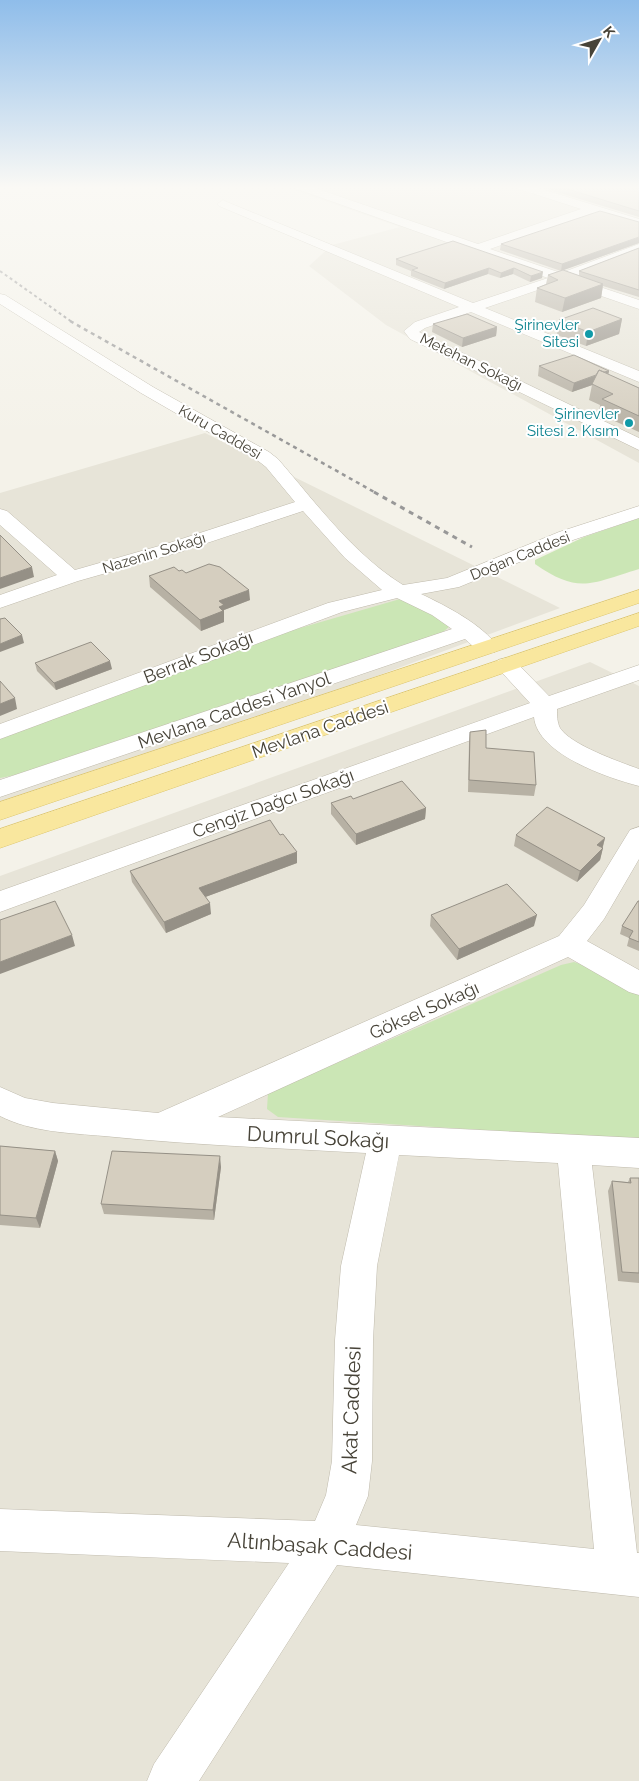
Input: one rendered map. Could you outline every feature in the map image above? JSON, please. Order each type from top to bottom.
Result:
[{"type":"main road","name":"Mevlana Caddesi","points":[[0,811],[639,596]]},
{"type":"main road","name":"Mevlana Caddesi","points":[[0,839],[639,619]]},
{"type":"street","points":[[380,270],[639,377]]},
{"type":"street","points":[[537,270],[639,305]]},
{"type":"street","points":[[473,308],[581,270]]},
{"type":"street","name":"Kuru Caddesi","points":[[0,298],[139,385],[263,456],[272,463],[371,571],[398,592],[440,611],[487,647]]},
{"type":"street","name":"Metehan Sokağı","points":[[473,308],[420,325],[411,331],[415,336],[639,445]]},
{"type":"street","name":"Nazenin Sokağı","points":[[0,602],[70,577],[173,548],[308,504]]},
{"type":"street","name":"Doğan Caddesi","points":[[398,592],[469,578],[566,536],[639,512]]},
{"type":"street","points":[[0,515],[70,577]]},
{"type":"street","name":"Berrak Sokağı","points":[[0,732],[320,612],[367,598],[398,592]]},
{"type":"street","name":"Mevlana Caddesi Yanyol","points":[[0,789],[468,631]]},
{"type":"street","points":[[506,665],[545,705],[548,728],[561,741],[586,756],[639,778]]},
{"type":"street","name":"Cengiz Dağcı Sokağı","points":[[0,902],[639,672]]},
{"type":"street","name":"Göksel Sokağı","points":[[161,1128],[569,944],[594,912],[639,836]]},
{"type":"street","points":[[569,944],[639,984]]},
{"type":"street","name":"Dumrul Sokağı","points":[[0,1101],[20,1111],[54,1117],[161,1128],[639,1153]]},
{"type":"street","name":"Akat Caddesi","points":[[172,1781],[327,1543],[347,1496],[352,1461],[354,1340],[359,1266],[385,1141]]},
{"type":"street","points":[[573,1150],[629,1574]]},
{"type":"street","name":"Altınbaşak Caddesi","points":[[0,1530],[327,1543],[629,1574]]},
{"type":"shaded area","points":[[314,270],[639,270],[639,463],[386,325]]},
{"type":"shaded area","points":[[205,433],[560,608],[350,686],[0,805],[0,493]]},
{"type":"shaded area","points":[[590,662],[639,686],[639,1781],[0,1781],[0,876]]},
{"type":"green space","points":[[639,518],[639,569],[597,582],[575,583],[550,574],[535,564],[535,560],[584,537]]},
{"type":"green space","points":[[400,599],[420,607],[450,626],[443,632],[71,760],[31,772],[0,778],[0,739],[283,633]]},
{"type":"green space","points":[[574,962],[592,968],[639,995],[639,1140],[278,1117],[267,1109],[268,1093],[561,965]]},
{"type":"building","points":[[412,270],[483,270],[445,283]]},
{"type":"building","points":[[494,270],[509,270],[501,273]]},
{"type":"building","points":[[518,270],[543,272],[531,276]]},
{"type":"building","points":[[563,270],[603,284],[565,298],[537,288],[558,280],[548,275]]},
{"type":"building","points":[[639,270],[639,290],[579,271]]},
{"type":"building","points":[[593,308],[622,319],[588,332],[559,320]]},
{"type":"building","points":[[467,314],[497,327],[463,338],[433,324]]},
{"type":"building","points":[[574,355],[609,371],[599,370],[596,375],[574,383],[539,366]]},
{"type":"building","points":[[599,370],[639,388],[639,416],[602,399],[613,394],[592,384]]},
{"type":"building","points":[[0,535],[32,567],[0,578]]},
{"type":"building","points":[[209,564],[220,567],[249,590],[219,601],[224,605],[219,607],[223,611],[200,620],[149,576],[174,567],[186,573]]},
{"type":"building","points":[[5,618],[22,635],[0,644],[0,619]]},
{"type":"building","points":[[91,642],[110,661],[54,683],[35,663]]},
{"type":"building","points":[[0,681],[15,698],[0,704]]},
{"type":"building","points":[[486,730],[486,748],[534,752],[536,785],[469,780],[470,732]]},
{"type":"building","points":[[402,781],[426,808],[356,834],[331,803],[351,796],[353,799]]},
{"type":"building","points":[[547,807],[605,838],[597,845],[603,848],[580,871],[516,835]]},
{"type":"building","points":[[270,820],[280,835],[283,834],[297,852],[199,888],[210,903],[164,922],[130,871]]},
{"type":"building","points":[[507,884],[537,915],[459,949],[431,915]]},
{"type":"building","points":[[55,901],[72,935],[0,962],[0,920]]},
{"type":"building","points":[[638,901],[639,942],[629,938],[633,931],[622,926]]},
{"type":"building","points":[[0,1146],[55,1151],[36,1218],[0,1215]]},
{"type":"building","points":[[112,1151],[220,1156],[213,1210],[101,1204]]},
{"type":"building","points":[[630,1178],[639,1178],[639,1273],[622,1272],[612,1181],[631,1183]]},
{"type":"railway","points":[[0,271],[72,322]]},
{"type":"railway","points":[[70,321],[376,493]]},
{"type":"railway","points":[[374,492],[472,547]]},
{"type":"place","name":"Şirinevler Sitesi","points":[[589,334]]},
{"type":"place","name":"Şirinevler Sitesi 2. Kısım","points":[[629,423]]}]
